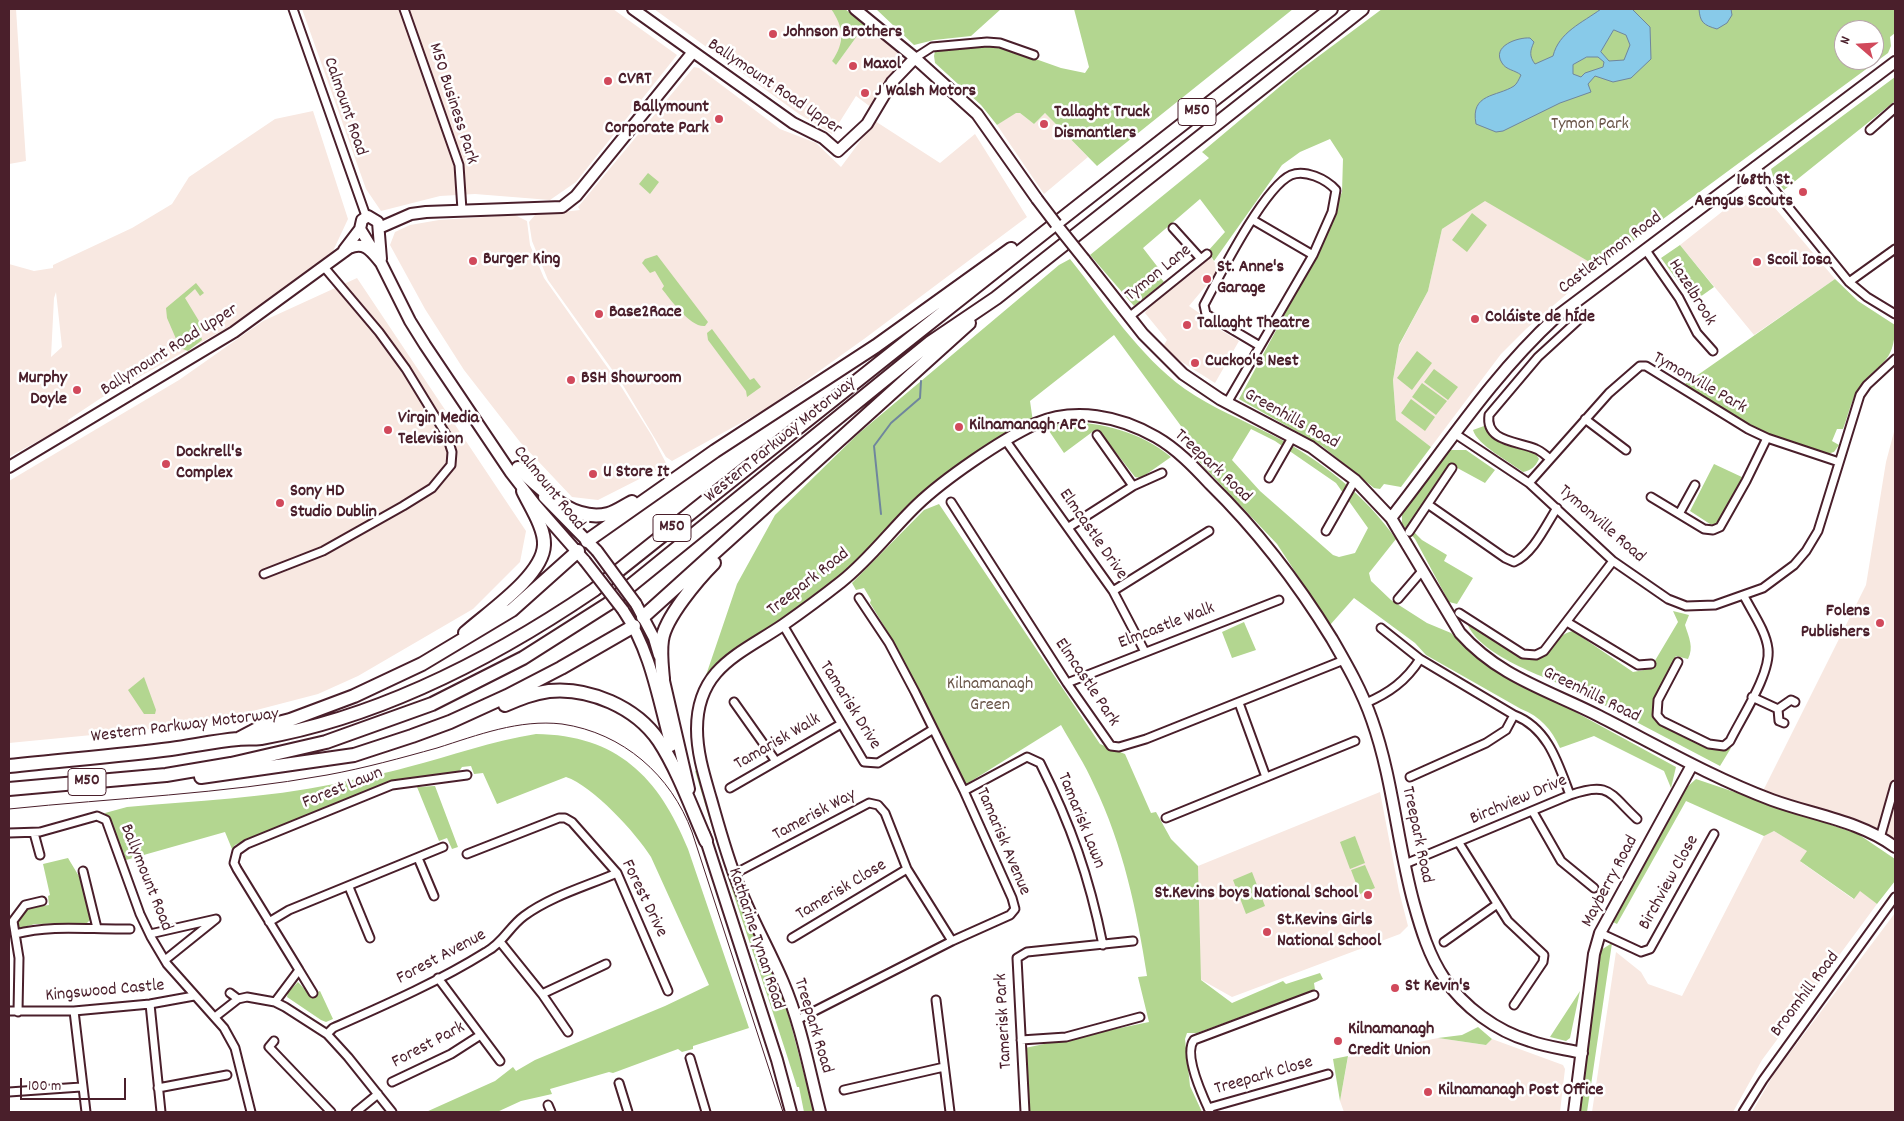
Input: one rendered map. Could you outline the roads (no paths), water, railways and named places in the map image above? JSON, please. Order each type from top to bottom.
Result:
[{"type":"highway","name":"Western Parkway Motorway","points":[[9,766],[258,738],[309,727],[410,692],[471,664],[594,590],[990,277],[1064,215],[1331,9]]},
{"type":"highway","name":"Western Parkway Motorway","points":[[9,789],[166,775],[231,764],[335,738],[432,704],[523,658],[608,604],[931,342],[996,298],[1362,9]]},
{"type":"highway","name":"M50","points":[[587,541],[684,472],[876,346],[1039,229],[1064,215]]},
{"type":"highway","name":"M50","points":[[354,755],[441,726],[479,709],[561,668],[638,622],[937,354],[996,298]]},
{"type":"highway","name":"M50","points":[[518,468],[565,506],[584,514],[597,515],[609,514],[684,472]]},
{"type":"highway","name":"M50","points":[[444,651],[522,584],[537,567],[544,544],[540,527],[523,491]]},
{"type":"highway","name":"M50","points":[[663,679],[662,640],[666,626],[711,566],[767,506]]},
{"type":"highway","name":"M50","points":[[238,739],[260,728],[290,720],[354,696],[398,676],[512,610],[582,556]]},
{"type":"highway","name":"M50","points":[[166,775],[188,779],[354,755],[410,741],[532,694],[550,691],[589,695],[610,702],[630,712],[653,734],[659,742],[706,841]]},
{"type":"street","name":"Calmount Road","points":[[293,9],[366,216]]},
{"type":"street","name":"M50 Business Park","points":[[404,9],[459,165],[462,210]]},
{"type":"street","points":[[633,9],[694,52]]},
{"type":"street","name":"Greenhills Road","points":[[855,9],[915,58],[976,114],[1036,199],[1129,317],[1178,364],[1227,403],[1293,436],[1329,459],[1355,480],[1391,518],[1460,633],[1472,647],[1498,668],[1592,712],[1740,788],[1848,824],[1895,847]]},
{"type":"street","points":[[915,58],[932,47],[987,42],[1000,43],[1034,55]]},
{"type":"street","name":"Ballymount Road Upper","points":[[379,228],[411,214],[462,210],[562,207],[576,196],[694,52],[793,123],[823,138],[838,152],[867,124],[892,82],[915,58]]},
{"type":"street","name":"Castletymon Road","points":[[1391,518],[1484,393],[1519,352],[1543,329],[1576,300],[1895,62]]},
{"type":"street","points":[[1870,130],[1895,108]]},
{"type":"street","points":[[1755,166],[1849,282],[1867,297],[1895,314]]},
{"type":"street","points":[[1227,403],[1313,255],[1336,199],[1336,190],[1323,180],[1304,173],[1290,176],[1269,193],[1216,283],[1204,310],[1209,316],[1260,346]]},
{"type":"street","points":[[366,216],[376,220],[379,228]]},
{"type":"street","name":"Ballymount Road Upper","points":[[9,467],[234,332],[341,253],[360,229],[361,222],[366,216]]},
{"type":"street","points":[[1252,220],[1313,255]]},
{"type":"street","name":"Calmount Road","points":[[379,228],[382,263]]},
{"type":"street","name":"Tymon Lane","points":[[1129,317],[1204,256],[1173,228]]},
{"type":"street","name":"Calmount Road","points":[[360,229],[382,263],[410,321],[523,491],[582,556]]},
{"type":"street","name":"Ballymount Road Upper","points":[[341,253],[360,244],[382,263]]},
{"type":"street","name":"Hazelbrook","points":[[1645,249],[1680,298],[1697,333],[1713,351]]},
{"type":"street","points":[[1849,282],[1895,249]]},
{"type":"street","points":[[264,574],[323,551],[403,506],[432,488],[451,465],[452,452],[448,436],[406,369],[379,332],[324,267]]},
{"type":"street","points":[[1549,458],[1538,449],[1503,439],[1491,430],[1488,423],[1489,415],[1538,357],[1585,314]]},
{"type":"street","name":"Tymonville Road","points":[[1454,433],[1529,483],[1613,561],[1668,599],[1686,606],[1714,606],[1744,596],[1779,577],[1794,565],[1806,551],[1818,531],[1860,395],[1867,385],[1895,359]]},
{"type":"street","name":"Tymonville Park","points":[[1529,483],[1609,392],[1640,366],[1646,366],[1714,410],[1767,438],[1839,462]]},
{"type":"street","name":"Treepark Road","points":[[820,1112],[797,1020],[784,985],[734,874],[697,747],[698,706],[713,673],[734,656],[783,625],[844,580],[932,492],[1006,441],[1038,424],[1056,417],[1078,415],[1099,416],[1118,421],[1155,437],[1179,453],[1260,537],[1284,565],[1344,660],[1366,703],[1387,778],[1405,864],[1421,927],[1434,962],[1447,983],[1482,1017],[1502,1030],[1529,1041],[1582,1053]]},
{"type":"street","points":[[1585,419],[1626,450]]},
{"type":"street","points":[[1097,436],[1133,486]]},
{"type":"street","points":[[1269,478],[1293,436]]},
{"type":"street","points":[[1651,497],[1704,529],[1713,530],[1720,527],[1767,438]]},
{"type":"street","name":"Elmcastle Drive","points":[[1006,441],[1113,591],[1145,652]]},
{"type":"street","name":"Calmount Road","points":[[494,447],[518,468],[587,541]]},
{"type":"street","points":[[1409,532],[1452,468]]},
{"type":"street","points":[[1069,528],[1133,486],[1162,473]]},
{"type":"street","points":[[1326,531],[1355,480]]},
{"type":"street","points":[[1679,514],[1695,486]]},
{"type":"street","name":"Elmcastle Park","points":[[951,502],[1067,683],[1111,746],[1119,748],[1239,703],[1344,660]]},
{"type":"street","points":[[1428,505],[1505,558],[1514,562],[1520,560],[1558,508]]},
{"type":"street","points":[[1113,591],[1210,531]]},
{"type":"street","points":[[582,556],[587,541]]},
{"type":"street","name":"Katharine Tynan Road","points":[[587,541],[597,551],[636,604],[638,622],[650,663],[654,688],[674,757],[685,776]]},
{"type":"street","name":"Katharine Tynan Road","points":[[582,556],[623,610],[654,638],[685,776],[777,1060],[791,1112]]},
{"type":"street","points":[[1459,613],[1523,654],[1536,655],[1544,652],[1613,561]]},
{"type":"street","points":[[1398,599],[1422,571]]},
{"type":"street","points":[[1678,662],[1658,700],[1657,715],[1662,721],[1710,744],[1724,746],[1730,741],[1768,662],[1768,648],[1744,596]]},
{"type":"street","name":"Tamarisk Avenue","points":[[797,1020],[952,941],[1010,916],[1015,909],[1012,898],[964,791],[889,643],[859,598]]},
{"type":"street","name":"Elmcastle Walk","points":[[1067,683],[1279,600]]},
{"type":"street","points":[[1567,622],[1638,665],[1651,664]]},
{"type":"street","name":"Tamarisk Drive","points":[[783,625],[864,762],[878,764],[932,730]]},
{"type":"street","points":[[1382,628],[1420,660],[1514,715],[1527,720],[1536,727],[1548,743],[1570,795]]},
{"type":"street","points":[[1366,703],[1386,694],[1399,684],[1420,660]]},
{"type":"street","points":[[1752,697],[1778,709]]},
{"type":"street","points":[[1778,709],[1791,700],[1795,702]]},
{"type":"street","points":[[734,702],[775,760]]},
{"type":"street","points":[[1239,703],[1266,777]]},
{"type":"street","points":[[1778,709],[1779,721],[1784,723]]},
{"type":"street","points":[[1410,777],[1486,743],[1506,730],[1514,715]]},
{"type":"street","name":"Tamarisk Walk","points":[[730,788],[775,760],[841,724]]},
{"type":"street","points":[[1166,818],[1355,741]]},
{"type":"street","name":"Tamarisk Lawn","points":[[964,791],[1027,757],[1040,763],[1079,850],[1093,896],[1103,945]]},
{"type":"street","name":"Mayberry Road","points":[[1574,1112],[1594,954],[1600,933],[1692,765]]},
{"type":"street","name":"Forest Lawn","points":[[269,922],[234,863],[237,851],[247,844],[392,785],[466,775]]},
{"type":"street","points":[[1880,838],[1895,786]]},
{"type":"street","name":"Birchview Drive","points":[[1405,864],[1570,795],[1596,787],[1605,788],[1637,819]]},
{"type":"street","name":"Tamerisk Way","points":[[734,874],[869,803],[878,804],[885,813],[907,869],[952,941]]},
{"type":"street","points":[[1533,812],[1561,861],[1594,888]]},
{"type":"street","name":"Ballymount Road","points":[[9,833],[34,833],[97,816],[103,818],[150,934],[165,960],[194,996],[215,1018],[235,1048],[251,1112]]},
{"type":"street","name":"Forest Drive","points":[[467,854],[559,818],[565,818],[576,826],[617,873],[668,991]]},
{"type":"street","points":[[34,833],[40,856]]},
{"type":"street","name":"Birchview Close","points":[[1600,933],[1641,952],[1650,950],[1714,834]]},
{"type":"street","points":[[1458,843],[1508,921],[1544,955],[1543,962],[1514,1006]]},
{"type":"street","points":[[313,993],[269,922],[290,910],[443,847]]},
{"type":"street","points":[[418,858],[434,896]]},
{"type":"street","name":"Tamerisk Close","points":[[792,938],[907,869]]},
{"type":"street","points":[[83,871],[97,928]]},
{"type":"street","name":"Forest Avenue","points":[[327,1034],[333,1028],[438,978],[501,943],[513,924],[526,914],[617,873]]},
{"type":"street","points":[[349,886],[370,938]]},
{"type":"street","name":"Broomhill Road","points":[[1743,1112],[1768,1073],[1895,898]]},
{"type":"street","name":"Kingswood Castle","points":[[18,1012],[20,980],[13,920],[25,905],[42,901]]},
{"type":"street","points":[[1444,942],[1496,905]]},
{"type":"street","points":[[150,934],[219,918],[165,960]]},
{"type":"street","points":[[15,934],[56,927],[130,929]]},
{"type":"street","name":"Tamerisk Park","points":[[1025,1112],[1017,958],[1027,952],[1134,941]]},
{"type":"street","points":[[501,943],[542,994],[568,1032]]},
{"type":"street","points":[[542,994],[606,964]]},
{"type":"street","points":[[275,1002],[299,970]]},
{"type":"street","name":"Forest Park","points":[[438,978],[500,1061]]},
{"type":"street","points":[[230,993],[238,999]]},
{"type":"street","points":[[1209,1110],[1198,1084],[1190,1054],[1191,1044],[1194,1040],[1314,995]]},
{"type":"street","name":"Kingswood Castle","points":[[9,1011],[74,1011],[150,1004],[194,996]]},
{"type":"street","points":[[215,1018],[238,999],[247,997],[275,1002],[327,1034],[392,1112]]},
{"type":"street","points":[[936,1000],[950,1112]]},
{"type":"street","points":[[150,1004],[161,1112]]},
{"type":"street","points":[[74,1011],[81,1087],[86,1112]]},
{"type":"street","points":[[1020,1040],[1066,1037],[1140,1017]]},
{"type":"street","name":"Forest Park","points":[[392,1082],[451,1054],[480,1036]]},
{"type":"street","points":[[274,1041],[269,1047],[331,1112]]},
{"type":"street","points":[[690,1058],[706,1112]]},
{"type":"street","points":[[844,1090],[944,1067]]},
{"type":"street","name":"Treepark Close","points":[[1209,1110],[1328,1074]]},
{"type":"street","points":[[158,1088],[227,1075]]},
{"type":"street","points":[[619,1084],[628,1112]]},
{"type":"street","points":[[9,1092],[81,1087]]},
{"type":"street","points":[[356,1112],[378,1094]]},
{"type":"water","points":[[1601,9],[1632,9],[1650,27],[1651,59],[1631,78],[1613,82],[1595,76],[1588,84],[1591,92],[1560,103],[1503,131],[1496,132],[1476,124],[1475,114],[1481,101],[1514,86],[1521,75],[1502,63],[1500,52],[1503,47],[1519,39],[1530,38],[1534,42],[1531,53],[1535,64],[1553,56],[1560,40],[1566,34]],"holes":[[[1614,30],[1626,35],[1630,45],[1624,60],[1609,61],[1601,52]],[[1587,57],[1598,57],[1604,62],[1603,67],[1585,73],[1581,77],[1573,74],[1573,65]]]},
{"type":"water","points":[[1699,9],[1731,9],[1732,15],[1727,23],[1717,29],[1703,22]]},
{"type":"waterway","points":[[881,514],[874,446],[891,423],[920,398],[921,381]]},
{"type":"tram line","points":[[9,809],[248,787],[327,775],[437,748],[499,729],[530,724],[562,724],[584,729],[605,737],[624,747],[658,775],[683,811],[692,832],[783,1112]]},
{"type":"place","name":"Johnson Brothers","points":[[773,34]]},
{"type":"place","name":"Maxol","points":[[853,66]]},
{"type":"place","name":"CVRT","points":[[608,81]]},
{"type":"place","name":"J Walsh Motors","points":[[865,93]]},
{"type":"place","name":"Ballymount Corporate Park","points":[[719,119]]},
{"type":"place","name":"Tallaght Truck Dismantlers","points":[[1044,124]]},
{"type":"place","name":"168th St. Aengus Scouts","points":[[1803,192]]},
{"type":"place","name":"Burger King","points":[[473,261]]},
{"type":"place","name":"Scoil Iosa","points":[[1757,262]]},
{"type":"place","name":"St. Anne's Garage","points":[[1207,279]]},
{"type":"place","name":"Base2Race","points":[[599,314]]},
{"type":"place","name":"Coláiste de hÍde","points":[[1475,319]]},
{"type":"place","name":"Tallaght Theatre","points":[[1187,325]]},
{"type":"place","name":"Cuckoo's Nest","points":[[1195,363]]},
{"type":"place","name":"BSH Showroom","points":[[571,380]]},
{"type":"place","name":"Murphy Doyle","points":[[77,390]]},
{"type":"place","name":"Kilnamanagh AFC","points":[[959,427]]},
{"type":"place","name":"Virgin Media Television","points":[[388,430]]},
{"type":"place","name":"Dockrell's Complex","points":[[166,464]]},
{"type":"place","name":"U Store It","points":[[593,474]]},
{"type":"place","name":"Sony HD Studio Dublin","points":[[280,503]]},
{"type":"place","name":"Folens Publishers","points":[[1880,623]]},
{"type":"place","name":"St.Kevins boys National School","points":[[1368,895]]},
{"type":"place","name":"St.Kevins Girls National School","points":[[1267,932]]},
{"type":"place","name":"St Kevin's","points":[[1395,988]]},
{"type":"place","name":"Kilnamanagh Credit Union","points":[[1338,1041]]},
{"type":"place","name":"Kilnamanagh Post Office","points":[[1428,1092]]},
{"type":"park label","name":"Tymon Park","points":[[1590,126]]},
{"type":"park label","name":"Kilnamanagh Green","points":[[990,696]]}]
